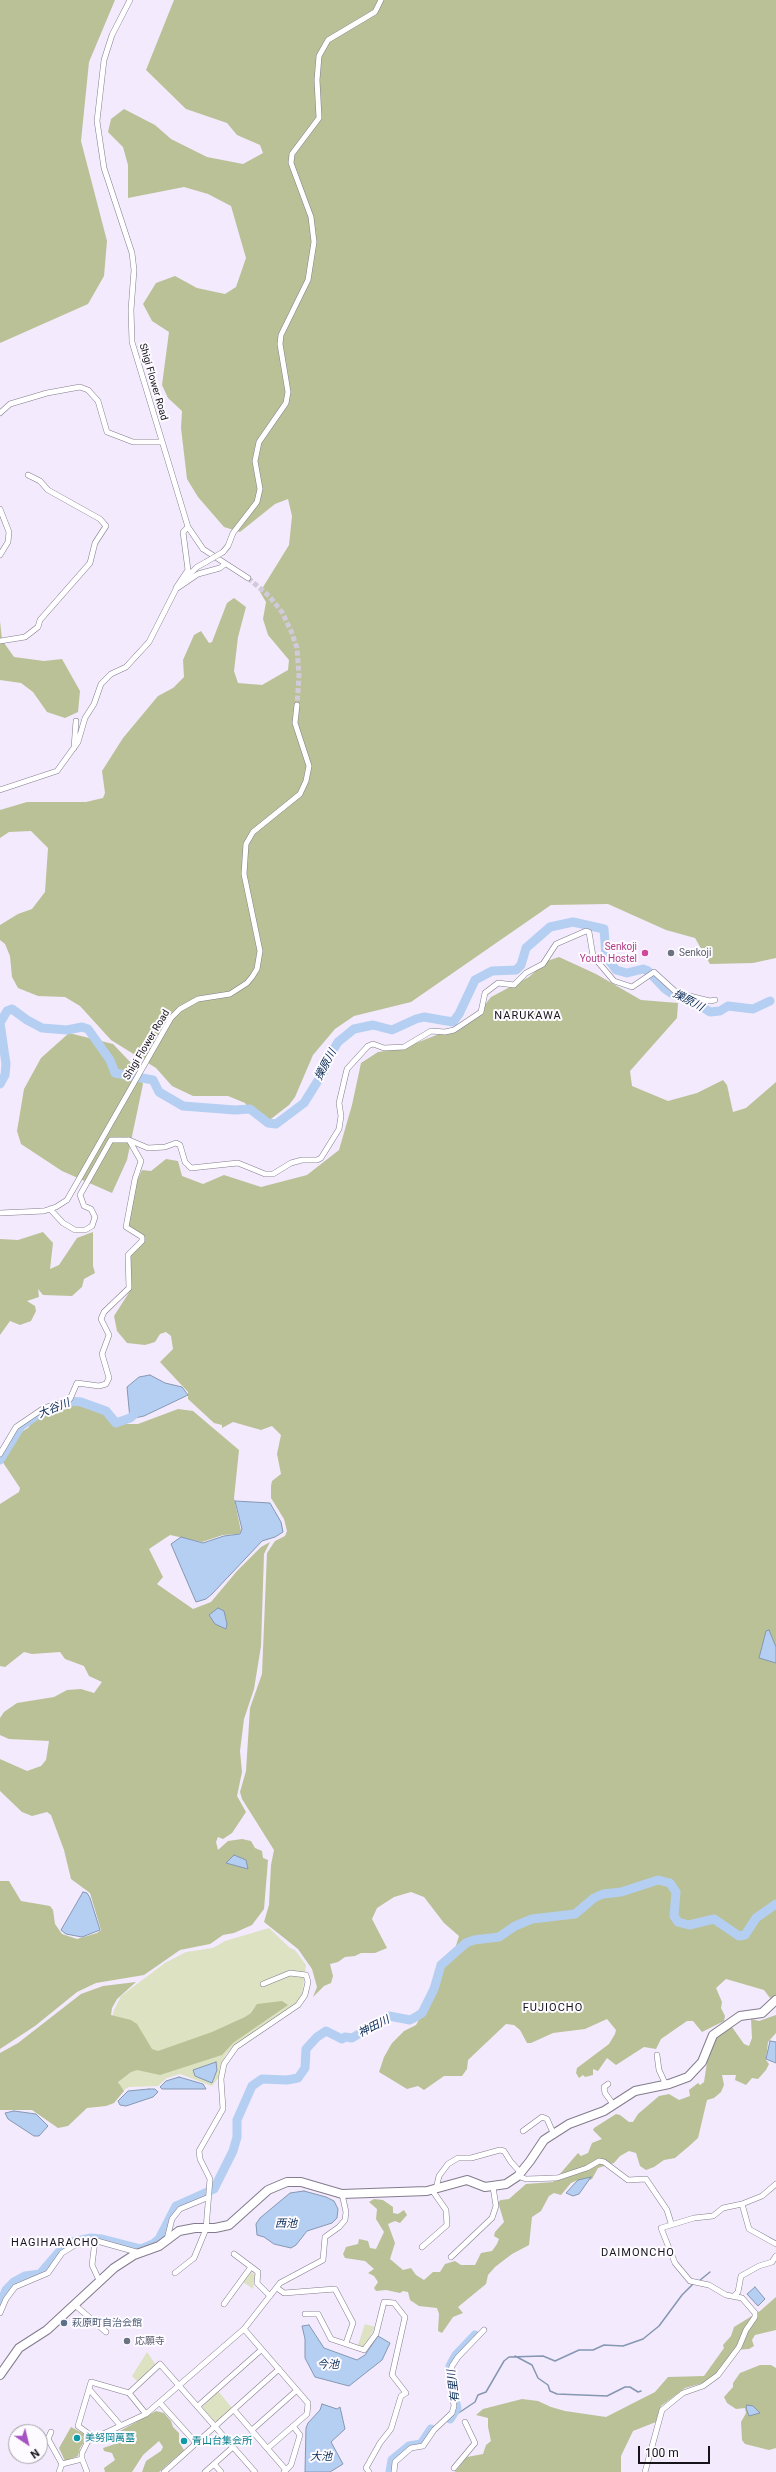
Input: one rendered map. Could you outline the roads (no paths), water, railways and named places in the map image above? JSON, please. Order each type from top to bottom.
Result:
[{"type":"highway","points":[[0,2375],[19,2348],[46,2330],[75,2305],[99,2280],[128,2258],[152,2250],[167,2239],[185,2229],[206,2229],[229,2225],[268,2190],[283,2183],[301,2182],[342,2194],[434,2189],[466,2180],[481,2186],[493,2187],[506,2184],[519,2174],[536,2154],[544,2140],[569,2124],[604,2111],[613,2104],[640,2089],[666,2085],[684,2079],[696,2071],[702,2062],[709,2041],[720,2029],[740,2016],[762,2012],[776,2000]]},
{"type":"street","name":"Shigi Flower Road","points":[[130,0],[112,35],[104,60],[98,101],[99,142],[104,168],[132,253],[134,270],[131,318],[132,342],[188,527],[203,549],[248,578]]},
{"type":"street","points":[[181,586],[184,579],[197,567],[223,552],[228,546],[233,533],[257,502],[260,489],[255,461],[259,442],[286,403],[288,392],[280,344],[281,335],[308,280],[314,242],[311,217],[291,163],[292,154],[319,118],[317,80],[319,56],[328,40],[375,12],[381,0]]},
{"type":"street","points":[[0,413],[10,404],[47,393],[80,387],[88,390],[98,401],[107,432],[133,442],[162,442]]},
{"type":"street","points":[[0,641],[25,637],[38,627],[40,620],[90,563],[95,543],[106,526],[100,519],[48,490],[40,481],[28,475]]},
{"type":"street","points":[[0,509],[9,532],[8,542],[0,555]]},
{"type":"street","points":[[0,790],[56,772],[73,750],[85,718],[94,704],[101,684],[111,674],[126,667],[149,642],[176,589],[188,570],[183,532],[188,527]]},
{"type":"street","points":[[176,589],[198,574],[220,568],[225,564]]},
{"type":"street","name":"Shigi Flower Road","points":[[50,1209],[62,1204],[70,1196],[171,1018],[180,1009],[193,1002],[230,994],[239,990],[247,984],[257,969],[260,951],[244,874],[246,844],[253,832],[300,794],[306,781],[309,766],[295,723],[297,705]]},
{"type":"street","points":[[73,750],[76,721]]},
{"type":"street","points":[[0,1213],[50,1209],[63,1223],[74,1230],[85,1230],[92,1226],[95,1217],[91,1209],[81,1200],[82,1189],[111,1140],[130,1140],[148,1148],[165,1147],[176,1143],[180,1145],[185,1162],[191,1168],[238,1163],[265,1174],[273,1174],[291,1163],[317,1160],[321,1158],[339,1129],[341,1116],[339,1103],[347,1069],[368,1046],[373,1044],[384,1048],[404,1047],[431,1031],[454,1030],[481,1012],[485,994],[494,985],[498,983],[514,985],[526,973],[543,964],[556,944],[586,931],[589,932],[592,956],[614,981],[632,988],[654,972],[677,993],[710,1001],[715,1000]]},
{"type":"street","points":[[0,1454],[16,1427],[44,1408],[70,1399],[77,1383],[99,1386],[106,1384],[110,1378],[102,1354],[109,1335],[101,1320],[107,1309],[129,1288],[128,1255],[142,1240],[142,1237],[126,1227],[135,1179],[141,1160],[130,1140]]},
{"type":"street","points":[[175,2273],[194,2258],[206,2229],[210,2179],[200,2159],[199,2151],[223,2109],[221,2077],[224,2064],[236,2047],[298,2005],[305,1995],[308,1982],[306,1975],[290,1973],[264,1984]]},
{"type":"street","points":[[657,2055],[659,2070],[666,2085]]},
{"type":"street","points":[[608,2084],[604,2087],[605,2093],[613,2104]]},
{"type":"street","points":[[523,2131],[542,2117],[548,2119],[554,2135]]},
{"type":"street","points":[[422,2247],[447,2225],[446,2210],[434,2189],[438,2176],[448,2164],[458,2158],[471,2158],[500,2150],[504,2151],[519,2174],[526,2179],[557,2178],[587,2168],[599,2161],[604,2162],[628,2180],[646,2180],[667,2210],[671,2223]]},
{"type":"street","points":[[645,2472],[662,2410],[683,2393],[714,2379],[739,2347],[746,2330],[753,2322],[755,2312],[742,2298],[726,2295],[709,2285],[694,2284],[685,2276],[675,2263],[661,2228],[671,2223],[714,2216],[723,2208],[742,2204],[762,2196],[776,2184]]},
{"type":"street","points":[[451,2257],[492,2218],[496,2206],[493,2187]]},
{"type":"street","points":[[87,2472],[82,2459],[83,2448],[93,2438],[146,2414],[244,2329],[276,2288],[287,2278],[323,2260],[325,2237],[339,2227],[345,2220],[346,2204],[342,2194]]},
{"type":"street","points":[[167,2239],[172,2220],[180,2209],[209,2197]]},
{"type":"street","points":[[742,2204],[748,2229],[776,2244]]},
{"type":"street","points":[[97,2234],[96,2241],[93,2245],[92,2265],[99,2280]]},
{"type":"street","points":[[0,2313],[6,2299],[15,2287],[48,2273],[68,2249],[96,2241],[140,2253]]},
{"type":"street","points":[[234,2254],[258,2272],[257,2283],[270,2296]]},
{"type":"street","points":[[734,2296],[738,2292],[741,2276],[755,2268],[772,2262],[776,2256]]},
{"type":"street","points":[[224,2304],[251,2266]]},
{"type":"street","points":[[276,2288],[284,2293],[335,2289],[353,2323],[346,2343]]},
{"type":"street","points":[[305,2314],[318,2314],[331,2339],[366,2350],[376,2334],[385,2301],[394,2303],[405,2317],[392,2375],[406,2393],[401,2396],[391,2429],[366,2468],[369,2472]]},
{"type":"street","points":[[75,2305],[106,2332]]},
{"type":"street","points":[[244,2329],[308,2403],[309,2409],[307,2414],[268,2448]]},
{"type":"street","points":[[394,2472],[394,2462],[411,2448],[423,2446],[434,2430],[452,2414],[454,2406],[450,2376],[452,2366],[458,2357],[484,2330]]},
{"type":"street","points":[[198,2406],[261,2350]]},
{"type":"street","points":[[129,2393],[160,2364],[256,2472]]},
{"type":"street","points":[[164,2472],[279,2369]]},
{"type":"street","points":[[93,2438],[78,2426],[88,2389],[92,2381],[129,2393],[146,2414]]},
{"type":"street","points":[[88,2389],[120,2425]]},
{"type":"street","points":[[252,2430],[297,2390]]},
{"type":"street","points":[[160,2403],[196,2443]]},
{"type":"street","points":[[234,2410],[268,2448],[285,2471],[291,2466],[300,2435],[293,2426]]},
{"type":"street","points":[[454,2468],[475,2443],[465,2422]]},
{"type":"street","points":[[51,2432],[48,2439],[62,2464],[59,2472]]},
{"type":"street","points":[[205,2472],[233,2447]]},
{"type":"street","points":[[62,2464],[82,2459]]},
{"type":"street","points":[[214,2464],[220,2472]]},
{"type":"water","points":[[150,1375],[165,1383],[182,1387],[188,1395],[144,1416],[130,1419],[127,1387],[139,1377]]},
{"type":"water","points":[[235,1501],[270,1503],[281,1522],[283,1532],[275,1537],[262,1541],[212,1594],[206,1599],[196,1602],[171,1544],[181,1537],[203,1543],[224,1536],[240,1534],[242,1529]]},
{"type":"water","points":[[218,1608],[224,1611],[227,1624],[226,1629],[215,1624],[209,1615]]},
{"type":"water","points":[[769,1630],[776,1647],[776,1663],[759,1658],[766,1631]]},
{"type":"water","points":[[234,1855],[246,1860],[248,1869],[226,1863]]},
{"type":"water","points":[[83,1892],[87,1893],[90,1898],[100,1930],[82,1937],[66,1934],[61,1930]]},
{"type":"water","points":[[770,2041],[776,2042],[776,2063],[766,2059]]},
{"type":"water","points":[[216,2062],[217,2070],[212,2083],[195,2076],[193,2070]]},
{"type":"water","points":[[179,2077],[203,2084],[206,2089],[162,2089],[160,2087],[166,2081]]},
{"type":"water","points":[[155,2089],[158,2092],[153,2097],[126,2106],[120,2105],[118,2101],[128,2091]]},
{"type":"water","points":[[14,2111],[36,2114],[48,2126],[39,2136],[34,2136],[8,2119],[5,2113]]},
{"type":"water","points":[[591,2177],[579,2194],[573,2196],[566,2193],[578,2180]]},
{"type":"water","name":"西池","points":[[304,2191],[326,2197],[334,2201],[338,2209],[337,2218],[332,2223],[307,2231],[296,2245],[291,2248],[274,2244],[264,2237],[257,2235],[256,2224],[260,2218],[290,2193]]},
{"type":"water","points":[[755,2287],[765,2299],[758,2306],[747,2294]]},
{"type":"water","name":"今池","points":[[309,2325],[324,2348],[357,2360],[365,2355],[378,2336],[390,2343],[382,2360],[349,2386],[315,2377],[305,2358],[305,2339],[302,2326]]},
{"type":"water","name":"大池","points":[[322,2404],[337,2409],[340,2407],[345,2429],[331,2442],[343,2464],[330,2472],[305,2472],[306,2428],[308,2423],[320,2410]]},
{"type":"water","points":[[747,2405],[753,2406],[760,2413],[749,2416],[746,2408]]},
{"type":"waterway","name":"擽原川","points":[[0,1084],[5,1075],[6,1064],[0,1023],[7,1011],[12,1009],[27,1020],[42,1028],[67,1030],[82,1027],[88,1029],[110,1060],[115,1073],[153,1080],[159,1092],[183,1106],[235,1110],[250,1109],[268,1123],[276,1124],[304,1103],[324,1071],[329,1057],[338,1042],[354,1029],[373,1025],[392,1030],[424,1017],[453,1022],[459,1014],[475,980],[492,971],[516,970],[521,965],[526,948],[550,927],[573,922],[604,929],[606,956],[616,970],[627,973],[643,969],[648,971],[665,989],[674,995],[695,1002],[710,1012],[720,1011],[728,1006],[753,1009],[770,1001]]},
{"type":"waterway","name":"大谷川","points":[[0,1460],[21,1426],[43,1411],[69,1401],[81,1402],[106,1411],[116,1423],[130,1418],[138,1411]]},
{"type":"waterway","name":"神田川","points":[[0,2305],[6,2290],[14,2282],[25,2276],[40,2274],[59,2252],[72,2242],[91,2238],[102,2239],[141,2249],[153,2244],[159,2239],[176,2206],[214,2189],[233,2151],[237,2137],[237,2120],[252,2086],[262,2079],[287,2080],[298,2078],[305,2068],[306,2049],[317,2037],[326,2031],[342,2039],[345,2037],[352,2038],[389,2016],[410,2020],[422,2013],[434,1989],[441,1965],[466,1943],[474,1940],[499,1937],[515,1926],[532,1919],[575,1914],[594,1898],[603,1894],[621,1892],[658,1880],[670,1883],[676,1892],[674,1916],[678,1922],[689,1925],[714,1919],[739,1936],[745,1935],[756,1918],[776,1904]]},
{"type":"waterway","points":[[699,2281],[710,2272]]},
{"type":"waterway","points":[[454,2416],[475,2402],[478,2395],[486,2392],[504,2361],[509,2357],[543,2356],[555,2361],[579,2350],[593,2350],[604,2345],[623,2346],[643,2339],[659,2326],[682,2295],[694,2283]]},
{"type":"waterway","name":"有里川","points":[[450,2366],[456,2355],[475,2335]]},
{"type":"waterway","points":[[515,2356],[532,2365],[538,2378],[548,2385],[550,2391],[557,2394],[607,2396],[625,2387],[630,2387],[638,2392],[641,2391]]},
{"type":"waterway","name":"有里川","points":[[450,2419],[457,2408],[454,2395]]},
{"type":"waterway","name":"有里川","points":[[390,2472],[392,2460],[409,2446],[421,2444],[431,2429]]},
{"type":"tunnel","points":[[248,578],[269,596],[282,612],[291,631],[297,648],[299,676],[297,705]]},
{"type":"place","name":"Senkoji Youth Hostel","points":[[645,953]]},
{"type":"place","name":"Senkoji","points":[[671,953]]},
{"type":"place","name":"萩原町自治会館","points":[[64,2323]]},
{"type":"place","name":"応願寺","points":[[127,2341]]},
{"type":"place","name":"美努岡萬墓","points":[[77,2438]]},
{"type":"place","name":"青山台集会所","points":[[184,2441]]},
{"type":"district","name":"NARUKAWA","points":[[528,1016]]},
{"type":"district","name":"FUJIOCHO","points":[[553,2008]]},
{"type":"district","name":"HAGIHARACHO","points":[[55,2243]]},
{"type":"district","name":"DAIMONCHO","points":[[638,2253]]}]
